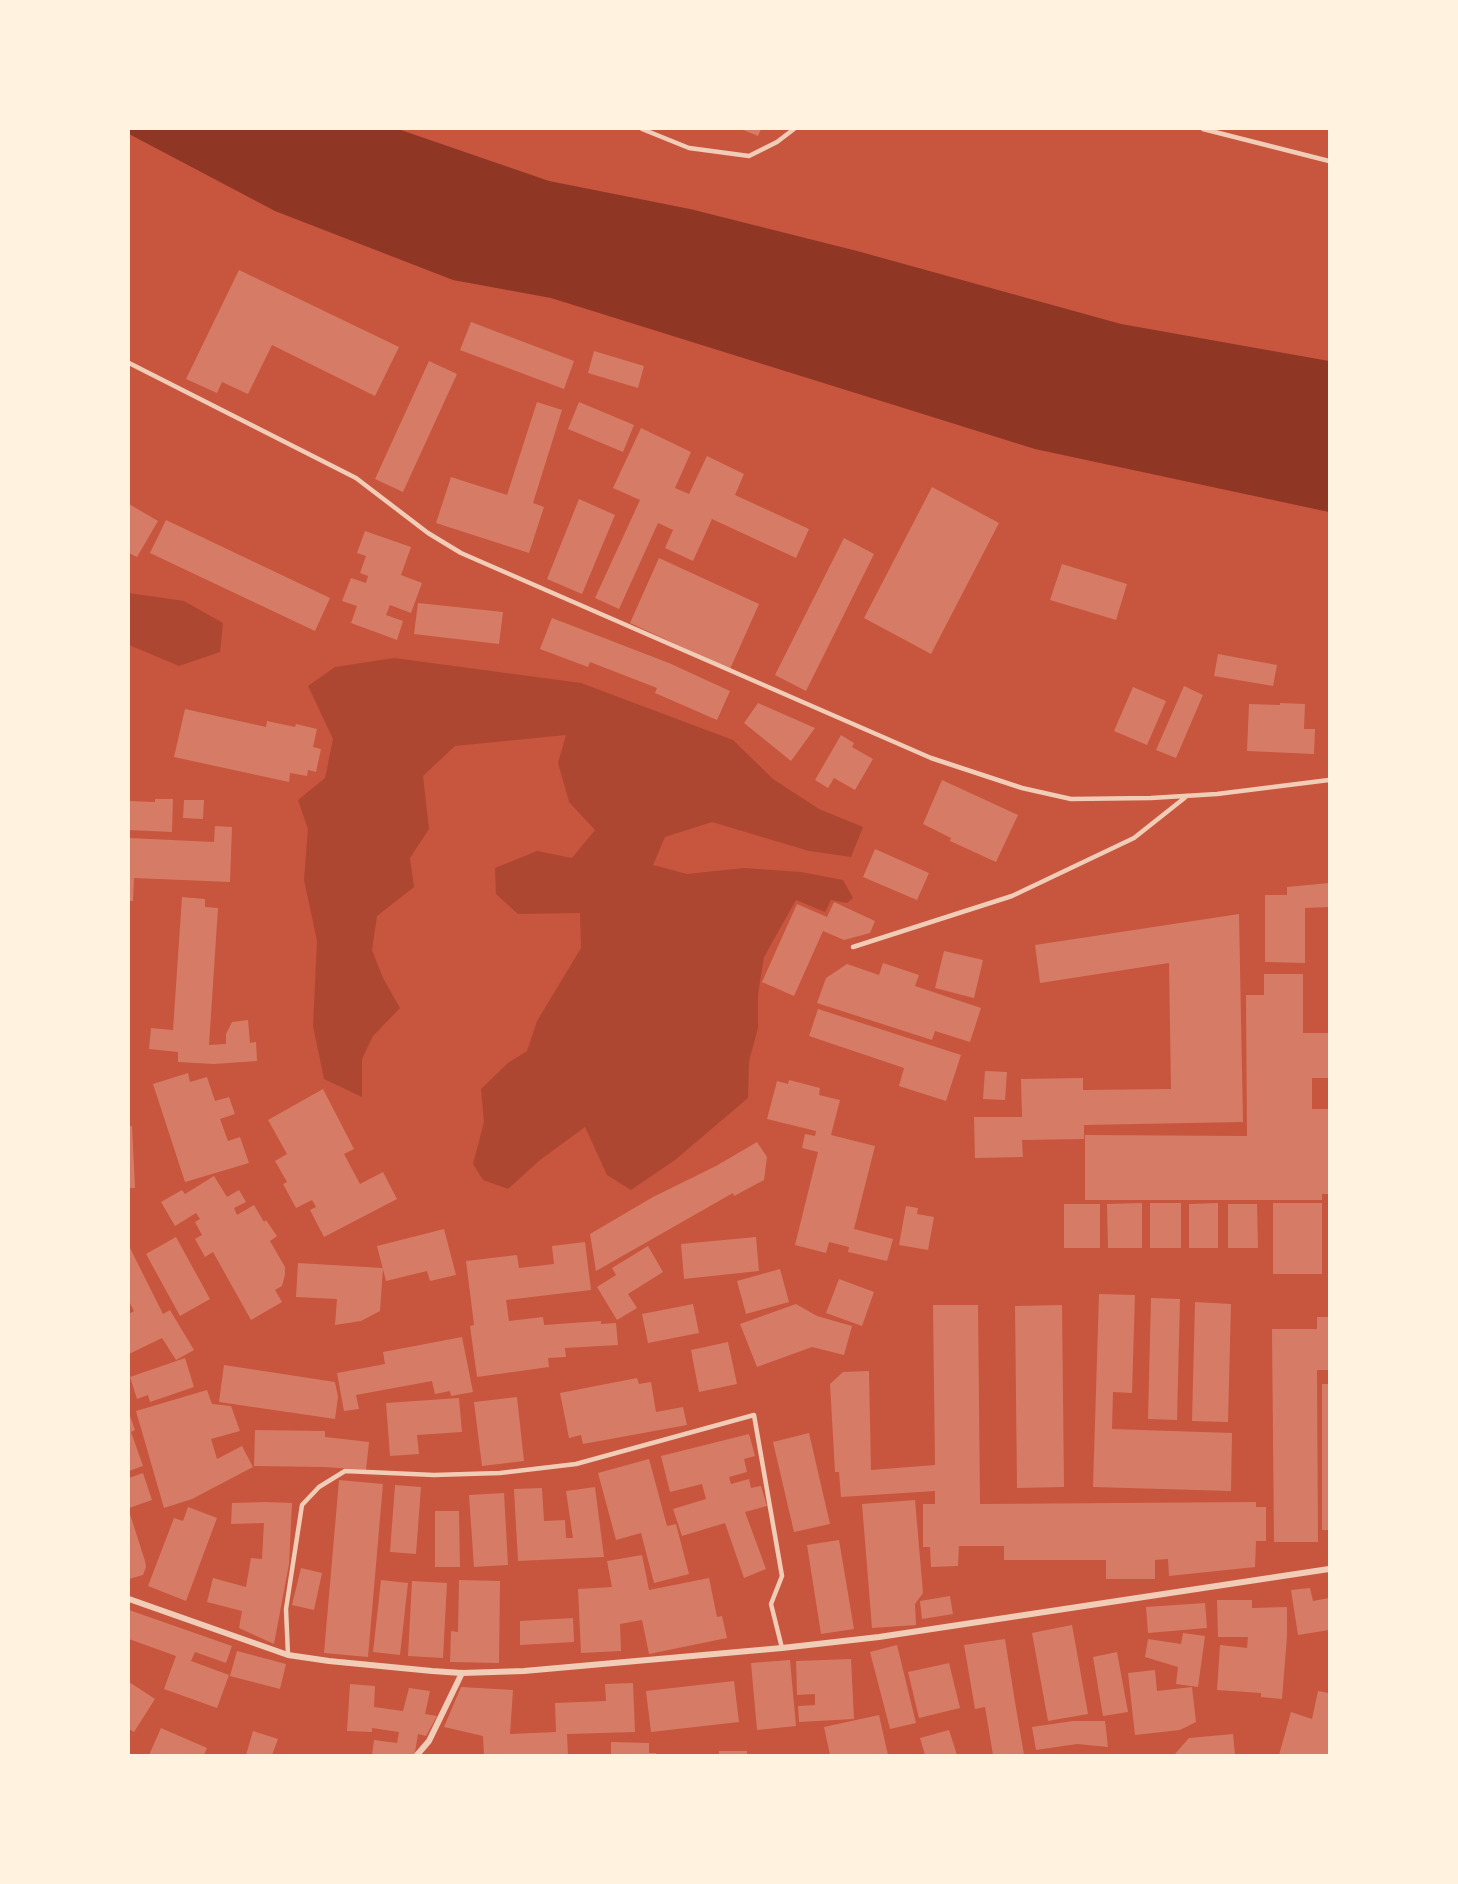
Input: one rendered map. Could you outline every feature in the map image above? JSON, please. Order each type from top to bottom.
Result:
[{"type":"street","points":[[129,1599],[288,1655],[462,1673],[524,1671],[782,1648],[879,1636],[1329,1569]]},
{"type":"street","points":[[417,1755],[429,1741],[462,1673]]},
{"type":"lane","points":[[642,129],[689,148],[749,156],[777,142],[794,129]]},
{"type":"lane","points":[[1203,129],[1329,160]]},
{"type":"lane","points":[[129,363],[356,478],[428,533],[461,553],[931,758],[1022,788],[1071,799],[1217,794],[1329,780]]},
{"type":"lane","points":[[853,947],[1012,896],[1134,838],[1187,796]]},
{"type":"lane","points":[[288,1655],[286,1609],[302,1505],[319,1487],[345,1471],[445,1475],[500,1473],[576,1464],[754,1415],[782,1576],[771,1604],[782,1648]]},
{"type":"shaded area","points":[[129,129],[398,129],[549,181],[690,209],[857,251],[1121,324],[1329,361],[1329,512],[1035,449],[551,298],[453,280],[275,211],[129,134]]},
{"type":"shaded area","points":[[129,593],[184,601],[223,623],[220,652],[179,666],[129,645]]},
{"type":"shaded area","points":[[394,658],[581,683],[733,740],[773,779],[819,809],[863,827],[851,857],[809,851],[712,822],[665,837],[653,865],[687,874],[744,868],[801,872],[843,880],[853,898],[847,903],[831,900],[825,912],[796,900],[764,957],[758,994],[758,1028],[749,1061],[748,1098],[675,1160],[631,1190],[607,1175],[585,1127],[540,1160],[508,1189],[483,1180],[473,1164],[484,1122],[481,1089],[508,1063],[527,1051],[537,1021],[581,948],[580,913],[518,914],[496,894],[495,868],[537,851],[572,858],[595,830],[569,802],[558,763],[566,735],[455,746],[423,776],[429,829],[410,858],[414,887],[377,916],[372,950],[383,978],[400,1008],[373,1036],[362,1059],[362,1097],[324,1079],[313,1026],[317,941],[304,880],[308,829],[298,800],[325,778],[333,739],[308,686],[335,667]]},
{"type":"building","points":[[741,129],[761,129],[758,136]]},
{"type":"building","points":[[239,270],[399,347],[375,396],[272,345],[248,394],[222,382],[217,393],[186,379]]},
{"type":"building","points":[[471,322],[574,361],[564,389],[460,350]]},
{"type":"building","points":[[594,351],[644,366],[638,388],[588,373]]},
{"type":"building","points":[[429,361],[457,374],[403,492],[375,479]]},
{"type":"building","points":[[537,402],[562,410],[533,503],[544,507],[529,553],[436,523],[451,477],[507,495]]},
{"type":"building","points":[[579,402],[634,425],[623,452],[568,429]]},
{"type":"building","points":[[641,428],[691,452],[675,488],[689,494],[707,456],[744,474],[735,495],[809,529],[796,558],[712,519],[693,561],[665,548],[673,530],[658,523],[619,609],[595,598],[640,500],[613,488]]},
{"type":"building","points":[[932,487],[999,523],[931,654],[864,618]]},
{"type":"building","points":[[579,499],[615,515],[582,594],[547,579]]},
{"type":"building","points":[[129,504],[158,521],[137,557],[129,553]]},
{"type":"building","points":[[166,520],[330,598],[315,631],[150,553]]},
{"type":"building","points":[[365,531],[411,547],[401,575],[422,583],[411,613],[390,605],[386,615],[403,621],[397,640],[351,623],[357,606],[342,601],[351,578],[366,583],[368,576],[360,573],[366,556],[357,553]]},
{"type":"building","points":[[844,538],[874,554],[806,691],[775,675]]},
{"type":"building","points":[[659,558],[759,604],[730,669],[630,623]]},
{"type":"building","points":[[1062,564],[1127,584],[1116,620],[1050,600]]},
{"type":"building","points":[[418,603],[503,612],[499,644],[414,634]]},
{"type":"building","points":[[552,618],[669,663],[730,691],[717,720],[655,693],[657,688],[590,662],[588,667],[540,649]]},
{"type":"building","points":[[1218,654],[1277,665],[1273,686],[1214,676]]},
{"type":"building","points":[[1184,686],[1203,695],[1176,758],[1156,750]]},
{"type":"building","points":[[1133,687],[1166,701],[1147,745],[1114,731]]},
{"type":"building","points":[[758,703],[815,728],[791,761],[744,723]]},
{"type":"building","points":[[1280,703],[1305,704],[1304,729],[1315,729],[1314,754],[1247,751],[1249,704],[1280,705]]},
{"type":"building","points":[[185,709],[266,727],[267,721],[317,729],[313,747],[321,749],[316,772],[308,770],[307,776],[290,773],[289,782],[174,757]]},
{"type":"building","points":[[841,735],[854,743],[852,747],[873,759],[855,790],[834,778],[828,788],[815,780]]},
{"type":"building","points":[[942,780],[1018,815],[996,862],[950,841],[951,838],[923,824]]},
{"type":"building","points":[[155,799],[173,799],[172,832],[129,830],[129,801],[155,802]]},
{"type":"building","points":[[184,800],[204,800],[203,819],[183,818]]},
{"type":"building","points":[[215,826],[232,827],[230,882],[134,878],[133,901],[129,901],[129,838],[214,842]]},
{"type":"building","points":[[875,849],[929,873],[917,900],[863,877]]},
{"type":"building","points":[[1329,883],[1329,907],[1305,908],[1305,963],[1265,962],[1265,895],[1287,895],[1287,887]]},
{"type":"building","points":[[182,897],[205,899],[205,907],[218,908],[209,1045],[226,1044],[226,1034],[232,1022],[248,1020],[250,1043],[256,1042],[257,1061],[214,1064],[178,1062],[178,1052],[149,1049],[151,1028],[173,1030]]},
{"type":"building","points":[[834,902],[875,921],[870,933],[844,940],[823,931],[794,996],[762,982],[797,904],[827,917]]},
{"type":"building","points":[[1239,914],[1243,1122],[1084,1125],[1084,1139],[1022,1140],[1023,1157],[975,1158],[974,1117],[1022,1117],[1021,1079],[1083,1078],[1083,1090],[1171,1089],[1169,963],[1040,983],[1035,945]]},
{"type":"building","points":[[944,951],[983,960],[974,998],[935,988]]},
{"type":"building","points":[[883,963],[919,975],[915,986],[981,1008],[970,1042],[935,1031],[932,1040],[817,1003],[826,978],[847,964],[879,975]]},
{"type":"building","points":[[1264,974],[1303,974],[1303,1033],[1329,1033],[1329,1078],[1312,1078],[1312,1109],[1329,1109],[1329,1194],[1322,1194],[1322,1200],[1085,1200],[1085,1135],[1247,1136],[1246,995],[1264,995]]},
{"type":"building","points":[[818,1009],[961,1055],[946,1101],[899,1086],[904,1068],[809,1036]]},
{"type":"building","points":[[985,1071],[1007,1072],[1005,1100],[983,1099]]},
{"type":"building","points":[[188,1073],[190,1082],[207,1077],[215,1101],[229,1097],[235,1114],[220,1119],[228,1141],[240,1137],[249,1163],[185,1182],[153,1084]]},
{"type":"building","points":[[789,1080],[820,1088],[819,1095],[840,1100],[831,1135],[875,1146],[854,1229],[893,1239],[887,1261],[848,1252],[849,1247],[829,1242],[826,1253],[795,1245],[818,1152],[802,1148],[805,1134],[815,1136],[816,1131],[767,1119],[777,1081],[788,1084]]},
{"type":"building","points":[[323,1089],[354,1149],[344,1154],[360,1184],[383,1172],[397,1199],[324,1237],[310,1210],[316,1207],[312,1200],[296,1208],[283,1184],[287,1182],[275,1161],[287,1154],[268,1120]]},
{"type":"building","points":[[129,1126],[132,1126],[135,1188],[129,1188]]},
{"type":"building","points":[[757,1142],[767,1157],[764,1180],[734,1196],[733,1193],[596,1271],[590,1234],[653,1197],[716,1166]]},
{"type":"building","points":[[214,1176],[227,1197],[239,1190],[246,1202],[234,1208],[237,1215],[254,1205],[264,1222],[266,1220],[277,1236],[270,1241],[285,1267],[282,1286],[275,1290],[282,1302],[251,1320],[213,1252],[205,1257],[195,1239],[202,1235],[195,1222],[200,1219],[196,1213],[175,1226],[161,1202],[182,1190],[185,1194]]},
{"type":"building","points":[[1142,1203],[1142,1248],[1108,1248],[1107,1204]]},
{"type":"building","points":[[1150,1203],[1181,1203],[1181,1248],[1150,1248]]},
{"type":"building","points":[[1218,1203],[1218,1248],[1189,1248],[1189,1204]]},
{"type":"building","points":[[1273,1203],[1322,1203],[1322,1274],[1273,1274]]},
{"type":"building","points":[[1064,1204],[1100,1204],[1100,1248],[1064,1248]]},
{"type":"building","points":[[1228,1204],[1257,1204],[1258,1248],[1228,1248]]},
{"type":"building","points":[[906,1206],[918,1208],[917,1214],[934,1217],[928,1250],[899,1245]]},
{"type":"building","points":[[444,1229],[456,1275],[430,1281],[427,1271],[386,1281],[377,1246]]},
{"type":"building","points":[[176,1237],[210,1299],[180,1316],[146,1254]]},
{"type":"building","points":[[756,1237],[759,1271],[684,1279],[681,1244]]},
{"type":"building","points":[[585,1242],[591,1290],[506,1300],[509,1321],[543,1317],[544,1325],[601,1321],[601,1324],[616,1323],[618,1345],[565,1348],[566,1357],[548,1358],[549,1367],[477,1377],[470,1326],[474,1325],[466,1261],[517,1255],[519,1268],[554,1264],[552,1246]]},
{"type":"building","points":[[129,1246],[163,1314],[170,1310],[194,1350],[176,1360],[162,1338],[129,1354],[129,1314],[134,1311],[129,1301]]},
{"type":"building","points":[[648,1246],[663,1272],[628,1294],[637,1308],[617,1320],[597,1287],[616,1275],[612,1268]]},
{"type":"building","points":[[298,1263],[383,1268],[380,1311],[361,1321],[335,1325],[337,1299],[296,1297]]},
{"type":"building","points":[[780,1269],[789,1302],[746,1314],[737,1281]]},
{"type":"building","points":[[839,1279],[874,1292],[862,1326],[826,1313]]},
{"type":"building","points":[[1099,1294],[1135,1295],[1132,1393],[1113,1392],[1112,1429],[1232,1433],[1231,1491],[1093,1487]]},
{"type":"building","points":[[1151,1298],[1180,1299],[1177,1420],[1148,1419]]},
{"type":"building","points":[[1195,1302],[1231,1304],[1228,1422],[1192,1421]]},
{"type":"building","points":[[693,1304],[699,1333],[648,1343],[642,1314]]},
{"type":"building","points":[[796,1304],[817,1316],[852,1326],[844,1355],[812,1347],[757,1367],[740,1324]]},
{"type":"building","points":[[933,1305],[978,1305],[980,1504],[1256,1502],[1256,1507],[1266,1507],[1266,1541],[1256,1541],[1255,1567],[1169,1576],[1168,1559],[1155,1560],[1155,1579],[1106,1579],[1106,1560],[1004,1560],[1004,1546],[959,1546],[958,1566],[931,1567],[930,1547],[923,1547],[923,1504],[935,1504],[935,1491],[841,1497],[839,1472],[835,1472],[830,1384],[843,1372],[869,1371],[871,1470],[935,1465]]},
{"type":"building","points":[[1062,1305],[1064,1487],[1017,1488],[1015,1306]]},
{"type":"building","points":[[1317,1317],[1329,1317],[1329,1370],[1317,1370],[1318,1542],[1274,1542],[1272,1329],[1317,1329]]},
{"type":"building","points":[[462,1337],[473,1392],[451,1396],[450,1391],[435,1394],[432,1381],[356,1395],[359,1409],[344,1411],[337,1373],[385,1364],[383,1352]]},
{"type":"building","points":[[728,1342],[737,1384],[699,1392],[691,1350]]},
{"type":"building","points":[[185,1358],[194,1387],[150,1402],[148,1395],[137,1399],[130,1377]]},
{"type":"building","points":[[224,1365],[335,1382],[338,1397],[335,1419],[219,1402]]},
{"type":"building","points":[[637,1378],[639,1384],[651,1382],[656,1412],[683,1407],[687,1425],[583,1444],[581,1435],[569,1438],[560,1393]]},
{"type":"building","points":[[1322,1384],[1329,1384],[1329,1530],[1322,1530]]},
{"type":"building","points":[[207,1390],[212,1404],[231,1406],[240,1431],[211,1439],[217,1459],[242,1446],[253,1467],[192,1499],[164,1508],[136,1411]]},
{"type":"building","points":[[517,1397],[524,1461],[482,1466],[474,1402]]},
{"type":"building","points":[[459,1398],[462,1432],[417,1435],[419,1454],[390,1456],[386,1403]]},
{"type":"building","points":[[129,1413],[135,1430],[131,1432],[143,1466],[129,1471]]},
{"type":"building","points":[[255,1430],[325,1431],[325,1437],[369,1442],[366,1470],[254,1466]]},
{"type":"building","points":[[809,1433],[830,1524],[794,1532],[773,1442]]},
{"type":"building","points":[[749,1434],[755,1456],[744,1459],[747,1472],[729,1477],[731,1484],[749,1479],[751,1488],[761,1486],[767,1506],[745,1512],[766,1569],[744,1578],[725,1523],[682,1536],[673,1509],[706,1499],[702,1484],[670,1492],[661,1456]]},
{"type":"building","points":[[649,1459],[667,1526],[676,1524],[689,1574],[654,1583],[641,1533],[616,1540],[598,1473]]},
{"type":"building","points":[[143,1473],[152,1500],[129,1508],[129,1478]]},
{"type":"building","points":[[339,1480],[383,1484],[368,1657],[324,1653]]},
{"type":"building","points":[[395,1485],[421,1487],[416,1554],[390,1552]]},
{"type":"building","points":[[595,1487],[604,1557],[518,1561],[514,1489],[542,1488],[544,1521],[565,1520],[566,1538],[573,1538],[566,1491]]},
{"type":"building","points":[[504,1493],[508,1565],[474,1567],[469,1495]]},
{"type":"building","points":[[915,1500],[923,1593],[915,1604],[916,1625],[872,1628],[862,1504]]},
{"type":"building","points":[[232,1503],[292,1503],[289,1564],[274,1644],[239,1628],[242,1611],[207,1602],[213,1578],[246,1587],[251,1558],[262,1559],[264,1523],[231,1524]]},
{"type":"building","points":[[188,1507],[217,1518],[186,1601],[148,1586],[174,1518],[183,1521]]},
{"type":"building","points":[[129,1511],[146,1567],[143,1575],[129,1579]]},
{"type":"building","points":[[435,1511],[459,1511],[460,1567],[435,1567]]},
{"type":"building","points":[[839,1540],[854,1629],[821,1634],[807,1545]]},
{"type":"building","points":[[642,1555],[649,1590],[709,1578],[717,1617],[722,1616],[727,1638],[649,1654],[642,1620],[620,1624],[621,1651],[581,1653],[578,1589],[612,1587],[607,1561]]},
{"type":"building","points":[[301,1568],[322,1573],[314,1610],[292,1605]]},
{"type":"building","points":[[381,1580],[408,1583],[400,1655],[373,1652]]},
{"type":"building","points":[[459,1580],[500,1581],[499,1663],[450,1662],[451,1631],[458,1632]]},
{"type":"building","points":[[412,1581],[447,1583],[443,1658],[408,1656]]},
{"type":"building","points":[[1310,1588],[1313,1601],[1329,1598],[1329,1630],[1298,1635],[1291,1590]]},
{"type":"building","points":[[950,1596],[953,1614],[922,1619],[920,1601]]},
{"type":"building","points":[[1217,1600],[1252,1600],[1252,1608],[1287,1607],[1282,1699],[1261,1697],[1261,1693],[1217,1690],[1220,1645],[1247,1648],[1248,1637],[1218,1637]]},
{"type":"building","points":[[1205,1603],[1207,1628],[1148,1633],[1146,1607]]},
{"type":"building","points":[[129,1610],[232,1646],[226,1663],[195,1652],[191,1661],[229,1675],[217,1708],[164,1689],[176,1656],[129,1639]]},
{"type":"building","points":[[573,1618],[574,1642],[520,1645],[520,1621]]},
{"type":"building","points":[[1072,1625],[1088,1714],[1048,1721],[1032,1633]]},
{"type":"building","points":[[1183,1633],[1205,1636],[1198,1687],[1176,1684],[1178,1667],[1145,1657],[1148,1639],[1181,1644]]},
{"type":"building","points":[[1005,1639],[1024,1755],[993,1755],[985,1707],[975,1709],[964,1645]]},
{"type":"building","points":[[897,1645],[916,1723],[890,1729],[870,1652]]},
{"type":"building","points":[[237,1651],[286,1664],[280,1689],[230,1676]]},
{"type":"building","points":[[1117,1652],[1128,1712],[1103,1716],[1093,1657]]},
{"type":"building","points":[[851,1659],[854,1719],[799,1722],[798,1706],[815,1705],[815,1694],[797,1695],[796,1661]]},
{"type":"building","points":[[790,1660],[796,1726],[757,1730],[751,1663]]},
{"type":"building","points":[[949,1663],[960,1708],[919,1718],[908,1672]]},
{"type":"building","points":[[1155,1670],[1157,1691],[1192,1687],[1196,1722],[1180,1730],[1135,1735],[1128,1673]]},
{"type":"building","points":[[734,1681],[739,1722],[651,1732],[646,1691]]},
{"type":"building","points":[[129,1682],[155,1699],[134,1732],[129,1729]]},
{"type":"building","points":[[633,1683],[635,1732],[567,1734],[568,1755],[484,1755],[483,1736],[444,1727],[461,1687],[513,1690],[510,1734],[556,1732],[555,1703],[606,1701],[605,1684]]},
{"type":"building","points":[[350,1684],[375,1686],[374,1707],[403,1711],[409,1688],[430,1691],[425,1714],[437,1716],[426,1736],[418,1734],[413,1755],[372,1755],[374,1740],[397,1743],[399,1732],[372,1728],[372,1732],[347,1731]]},
{"type":"building","points":[[1318,1691],[1329,1693],[1329,1755],[1279,1755],[1291,1712],[1312,1719]]},
{"type":"building","points":[[879,1715],[888,1755],[830,1755],[824,1727]]},
{"type":"building","points":[[1073,1721],[1105,1721],[1108,1747],[1077,1744],[1036,1750],[1032,1727]]},
{"type":"building","points":[[161,1728],[207,1748],[204,1755],[149,1755]]},
{"type":"building","points":[[949,1730],[957,1755],[925,1755],[920,1738]]},
{"type":"building","points":[[253,1731],[278,1739],[272,1755],[246,1755]]},
{"type":"building","points":[[1233,1734],[1235,1755],[1174,1755],[1189,1738]]},
{"type":"building","points":[[611,1742],[649,1743],[649,1753],[656,1753],[656,1755],[611,1755]]},
{"type":"building","points":[[719,1751],[747,1751],[747,1755],[719,1755]]}]
